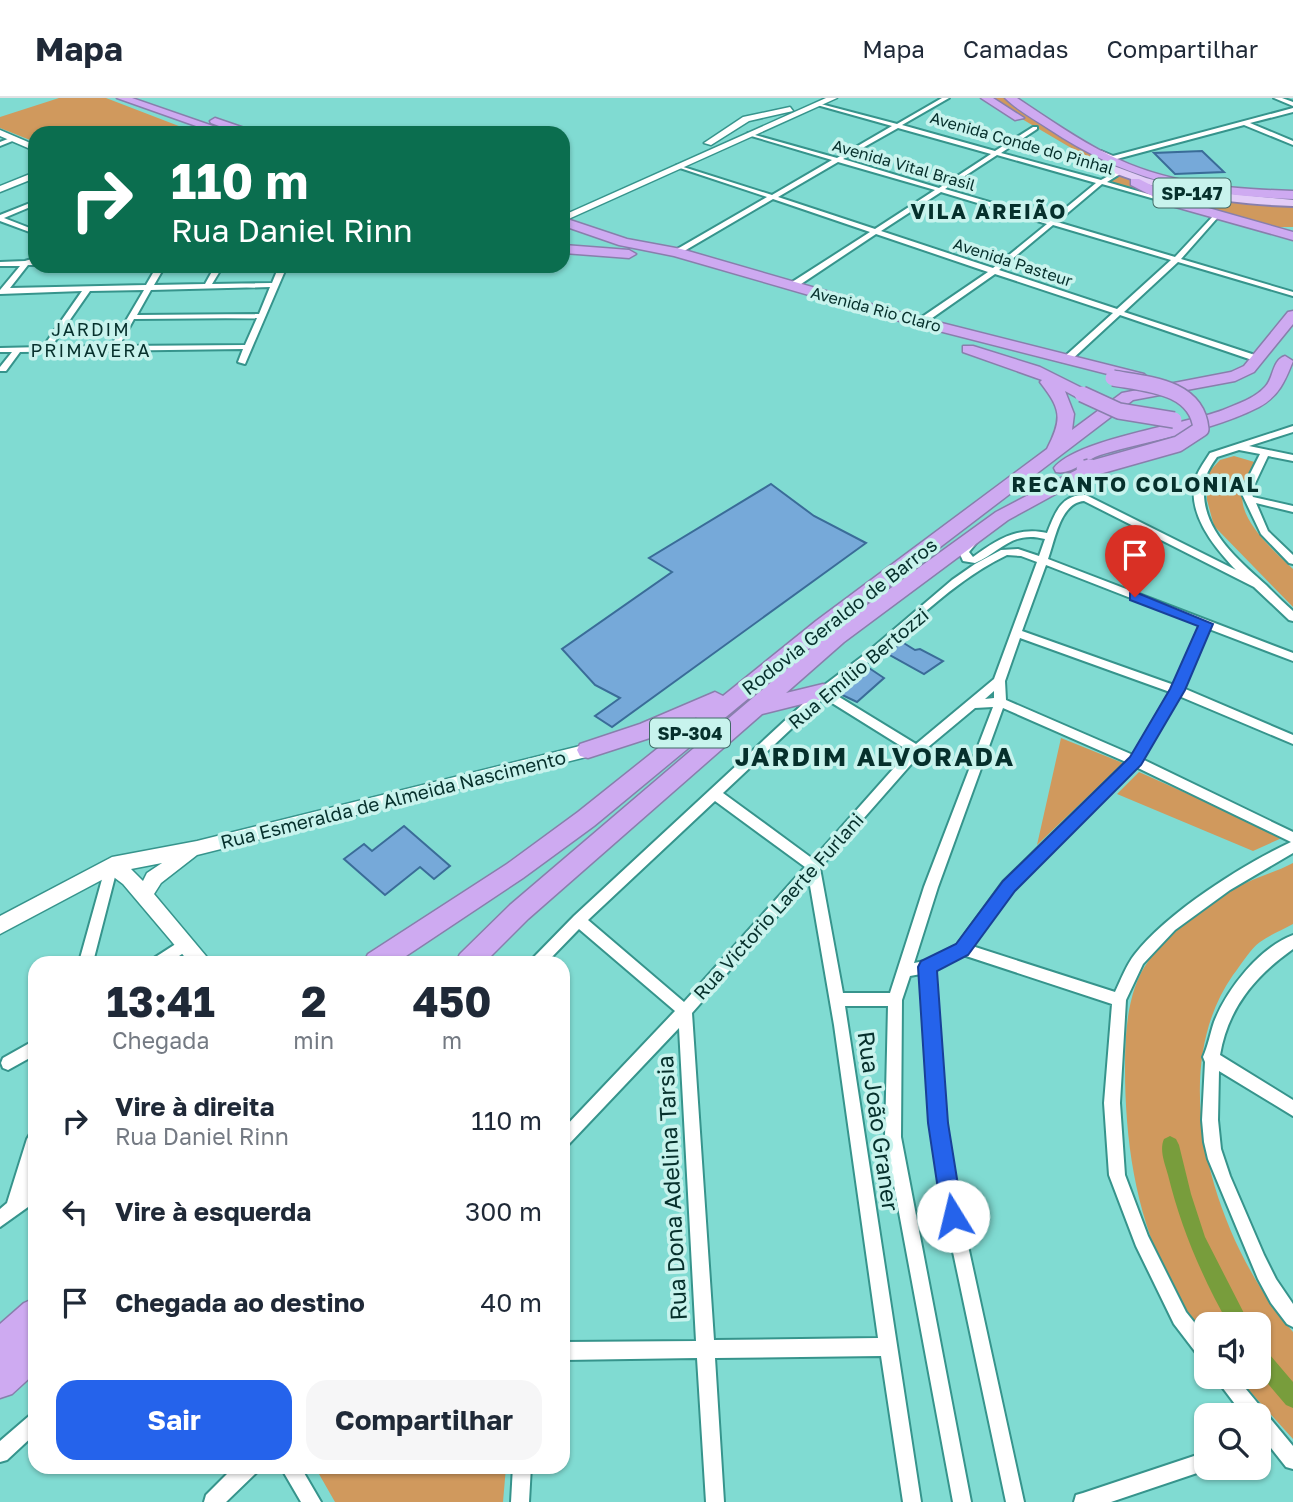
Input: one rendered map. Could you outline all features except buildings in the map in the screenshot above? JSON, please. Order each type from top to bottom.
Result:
[{"type":"highway","points":[[122,98],[206,126]]},
{"type":"highway","points":[[149,98],[228,126]]},
{"type":"highway","name":"SP-147","points":[[986,98],[1105,159]]},
{"type":"highway","name":"SP-147","points":[[1010,98],[1037,122],[1105,159]]},
{"type":"highway","points":[[1105,159],[1166,180],[1228,192],[1293,194]]},
{"type":"highway","name":"Avenida Conde do Pinhal","points":[[1119,173],[1176,203],[1293,236]]},
{"type":"highway","name":"Avenida Rio Claro","points":[[570,218],[583,229],[615,239],[676,252],[897,316],[1132,376],[1191,384]]},
{"type":"highway","points":[[598,251],[609,248],[615,239]]},
{"type":"highway","name":"Avenida Rio Claro","points":[[570,249],[629,254],[697,269],[752,288],[1035,370],[1119,411],[1174,420]]},
{"type":"highway","points":[[1051,454],[1128,396],[1214,381],[1249,369],[1293,315]]},
{"type":"highway","points":[[897,316],[1044,362],[1175,393],[1197,408],[1202,418],[1201,429],[1178,443],[1086,470],[1000,506]]},
{"type":"highway","points":[[1000,506],[1067,464],[1090,453],[1224,415],[1266,397],[1274,388],[1289,355]]},
{"type":"highway","points":[[1174,420],[1214,411],[1245,399],[1265,385],[1289,355]]},
{"type":"highway","points":[[1035,370],[1065,400],[1069,417],[1064,435],[1051,454]]},
{"type":"highway","points":[[1214,381],[1238,386],[1244,392],[1245,399]]},
{"type":"highway","name":"SP-304","points":[[1000,506],[1051,454]]},
{"type":"highway","name":"Rodovia Geraldo de Barros","points":[[479,956],[519,912],[751,709],[837,637],[982,531],[1000,506]]},
{"type":"highway","name":"Rodovia Geraldo de Barros","points":[[386,956],[515,871],[586,819],[822,626],[1000,506]]},
{"type":"highway","points":[[588,750],[648,730],[708,704],[822,626]]},
{"type":"highway","points":[[751,709],[823,692]]},
{"type":"highway","points":[[519,912],[639,795],[644,784],[642,772],[627,756],[614,751],[588,750]]},
{"type":"highway","points":[[0,1346],[28,1320]]},
{"type":"highway","points":[[0,1382],[28,1356]]},
{"type":"main road","points":[[570,210],[770,126],[788,114],[833,98]]},
{"type":"main road","points":[[674,165],[721,137],[739,122],[788,114]]},
{"type":"main road","points":[[752,118],[769,120],[770,126]]},
{"type":"main road","points":[[0,133],[28,145]]},
{"type":"main road","name":"SP-147","points":[[1105,159],[1119,173],[1206,196],[1293,204]]},
{"type":"main road","name":"SP-147","points":[[1105,159],[1144,177],[1196,191],[1245,197],[1293,194]]},
{"type":"main road","points":[[0,189],[28,178]]},
{"type":"main road","name":"Rua Esmeralda de Almeida Nascimento","points":[[0,926],[112,865],[197,848],[588,750]]},
{"type":"main road","name":"Rua Esmeralda de Almeida Nascimento","points":[[144,895],[154,878],[197,848]]},
{"type":"main road","points":[[112,865],[144,895],[196,956]]},
{"type":"street","points":[[676,252],[946,98]]},
{"type":"street","points":[[1277,98],[1293,104]]},
{"type":"street","name":"Avenida Conde do Pinhal","points":[[820,101],[992,153],[1176,203]]},
{"type":"street","points":[[1105,159],[1293,110]]},
{"type":"street","points":[[792,286],[1037,122]]},
{"type":"street","points":[[1246,124],[1293,143]]},
{"type":"street","name":"Avenida Vital Brasil","points":[[750,134],[1293,294]]},
{"type":"street","points":[[0,144],[13,139]]},
{"type":"street","name":"Avenida Pasteur","points":[[674,165],[1258,359]]},
{"type":"street","points":[[922,321],[994,271],[1100,183],[1119,173]]},
{"type":"street","points":[[0,218],[28,206]]},
{"type":"street","points":[[1066,360],[1175,260],[1217,215]]},
{"type":"street","points":[[0,218],[28,229]]},
{"type":"street","points":[[0,264],[28,262]]},
{"type":"street","points":[[2,293],[28,266]]},
{"type":"street","points":[[113,349],[157,273]]},
{"type":"street","points":[[207,287],[215,273]]},
{"type":"street","points":[[242,362],[280,273]]},
{"type":"street","points":[[2,293],[275,285]]},
{"type":"street","points":[[46,349],[87,289]]},
{"type":"street","points":[[131,317],[262,316]]},
{"type":"street","points":[[0,350],[248,347]]},
{"type":"street","points":[[4,369],[18,350]]},
{"type":"street","points":[[1293,429],[1213,455],[1201,473],[1199,482],[1202,516],[1212,540],[1293,617]]},
{"type":"street","points":[[1235,447],[1293,458]]},
{"type":"street","points":[[1265,453],[1246,492],[1264,532],[1293,561]]},
{"type":"street","points":[[962,1502],[893,1137],[895,1000],[931,887],[1000,702],[999,681],[1061,509],[1073,499],[1086,498],[1262,587]]},
{"type":"street","points":[[1249,499],[1293,509]]},
{"type":"street","points":[[982,531],[964,552],[967,559],[975,560],[1007,538],[1023,532],[1049,537]]},
{"type":"street","points":[[1007,538],[1006,543],[1014,552],[1293,657]]},
{"type":"street","name":"Rua Emílio Bertozzi","points":[[544,956],[823,692],[852,673],[954,586],[1004,552],[1014,552]]},
{"type":"street","points":[[954,586],[971,559]]},
{"type":"street","points":[[905,970],[927,967],[962,949],[1009,886],[1135,761],[1177,690],[1206,624]]},
{"type":"street","points":[[1016,633],[1177,690],[1293,740]]},
{"type":"street","name":"Rua Victorio Laerte Furlani","points":[[570,1133],[685,1011],[917,750],[999,681]]},
{"type":"street","points":[[823,692],[917,750]]},
{"type":"street","points":[[970,704],[1000,702],[1135,761],[1293,838]]},
{"type":"street","points":[[716,795],[813,866]]},
{"type":"street","points":[[1194,1336],[1180,1318],[1142,1240],[1117,1175],[1112,1103],[1119,1000],[1138,960],[1170,926],[1225,886],[1293,847]]},
{"type":"street","points":[[88,956],[112,865]]},
{"type":"street","name":"Rua João Graner","points":[[813,866],[839,999],[886,1347],[912,1502]]},
{"type":"street","points":[[579,920],[685,1011]]},
{"type":"street","points":[[1292,943],[1269,957],[1231,999],[1216,1032],[1210,1057],[1213,1148],[1258,1259],[1293,1318]]},
{"type":"street","points":[[168,956],[185,944]]},
{"type":"street","points":[[962,949],[1119,1000]]},
{"type":"street","points":[[927,967],[938,1123],[948,1187],[1015,1502]]},
{"type":"street","points":[[839,999],[895,1000]]},
{"type":"street","name":"Rua Dona Adelina Tarsia","points":[[685,1011],[715,1502]]},
{"type":"street","points":[[8,1063],[28,1051]]},
{"type":"street","points":[[1210,1057],[1293,1109]]},
{"type":"street","points":[[15,1208],[28,1163]]},
{"type":"street","points":[[0,1219],[28,1198]]},
{"type":"street","points":[[570,1351],[886,1347]]},
{"type":"street","points":[[1235,1389],[1246,1403]]},
{"type":"street","points":[[0,1453],[28,1428]]},
{"type":"street","points":[[1271,1444],[1293,1460]]},
{"type":"street","points":[[1089,1501],[1194,1465]]},
{"type":"street","points":[[213,1502],[241,1474]]},
{"type":"street","points":[[294,1474],[312,1502]]},
{"type":"street","points":[[520,1502],[522,1474]]},
{"type":"shaded area","points":[[59,98],[106,98],[179,126],[28,126],[28,139],[0,128],[0,117]]},
{"type":"shaded area","points":[[986,98],[1010,98],[1125,169],[1145,177],[1186,188],[1229,195],[1293,196],[1293,203],[1171,189],[1095,162]]},
{"type":"shaded area","points":[[1118,175],[1181,195],[1226,202],[1293,206],[1293,227],[1261,227],[1100,183]]},
{"type":"shaded area","points":[[1234,456],[1258,463],[1244,489],[1243,503],[1246,514],[1259,535],[1293,569],[1293,607],[1214,526],[1207,500],[1206,475],[1220,460]]},
{"type":"shaded area","points":[[1061,738],[1123,763],[1037,845]]},
{"type":"shaded area","points":[[1139,772],[1284,837],[1253,851],[1117,794]]},
{"type":"shaded area","points":[[1293,863],[1293,924],[1256,945],[1233,975],[1212,1016],[1201,1062],[1201,1111],[1208,1160],[1222,1208],[1242,1254],[1266,1296],[1293,1332],[1293,1439],[1271,1415],[1271,1403],[1260,1403],[1248,1389],[1271,1389],[1271,1312],[1194,1312],[1194,1321],[1167,1276],[1153,1244],[1134,1176],[1129,1140],[1125,1068],[1127,1026],[1136,985],[1149,960],[1188,920],[1241,885]]},
{"type":"shaded area","points":[[319,1474],[505,1474],[503,1502],[335,1502]]},
{"type":"waterway","points":[[1170,1145],[1196,1238],[1233,1312]]},
{"type":"waterway","points":[[1271,1372],[1293,1398]]},
{"type":"district","name":"VILA AREIÃO","points":[[989,211]]},
{"type":"district","name":"JARDIM PRIMAVERA","points":[[91,339]]},
{"type":"district","name":"RECANTO COLONIAL","points":[[1136,484]]},
{"type":"district","name":"JARDIM ALVORADA","points":[[875,756]]},
{"type":"route","points":[[953,1216],[938,1123],[927,967],[962,949],[1009,886],[1135,761],[1177,690],[1206,624],[1135,597]]}]
